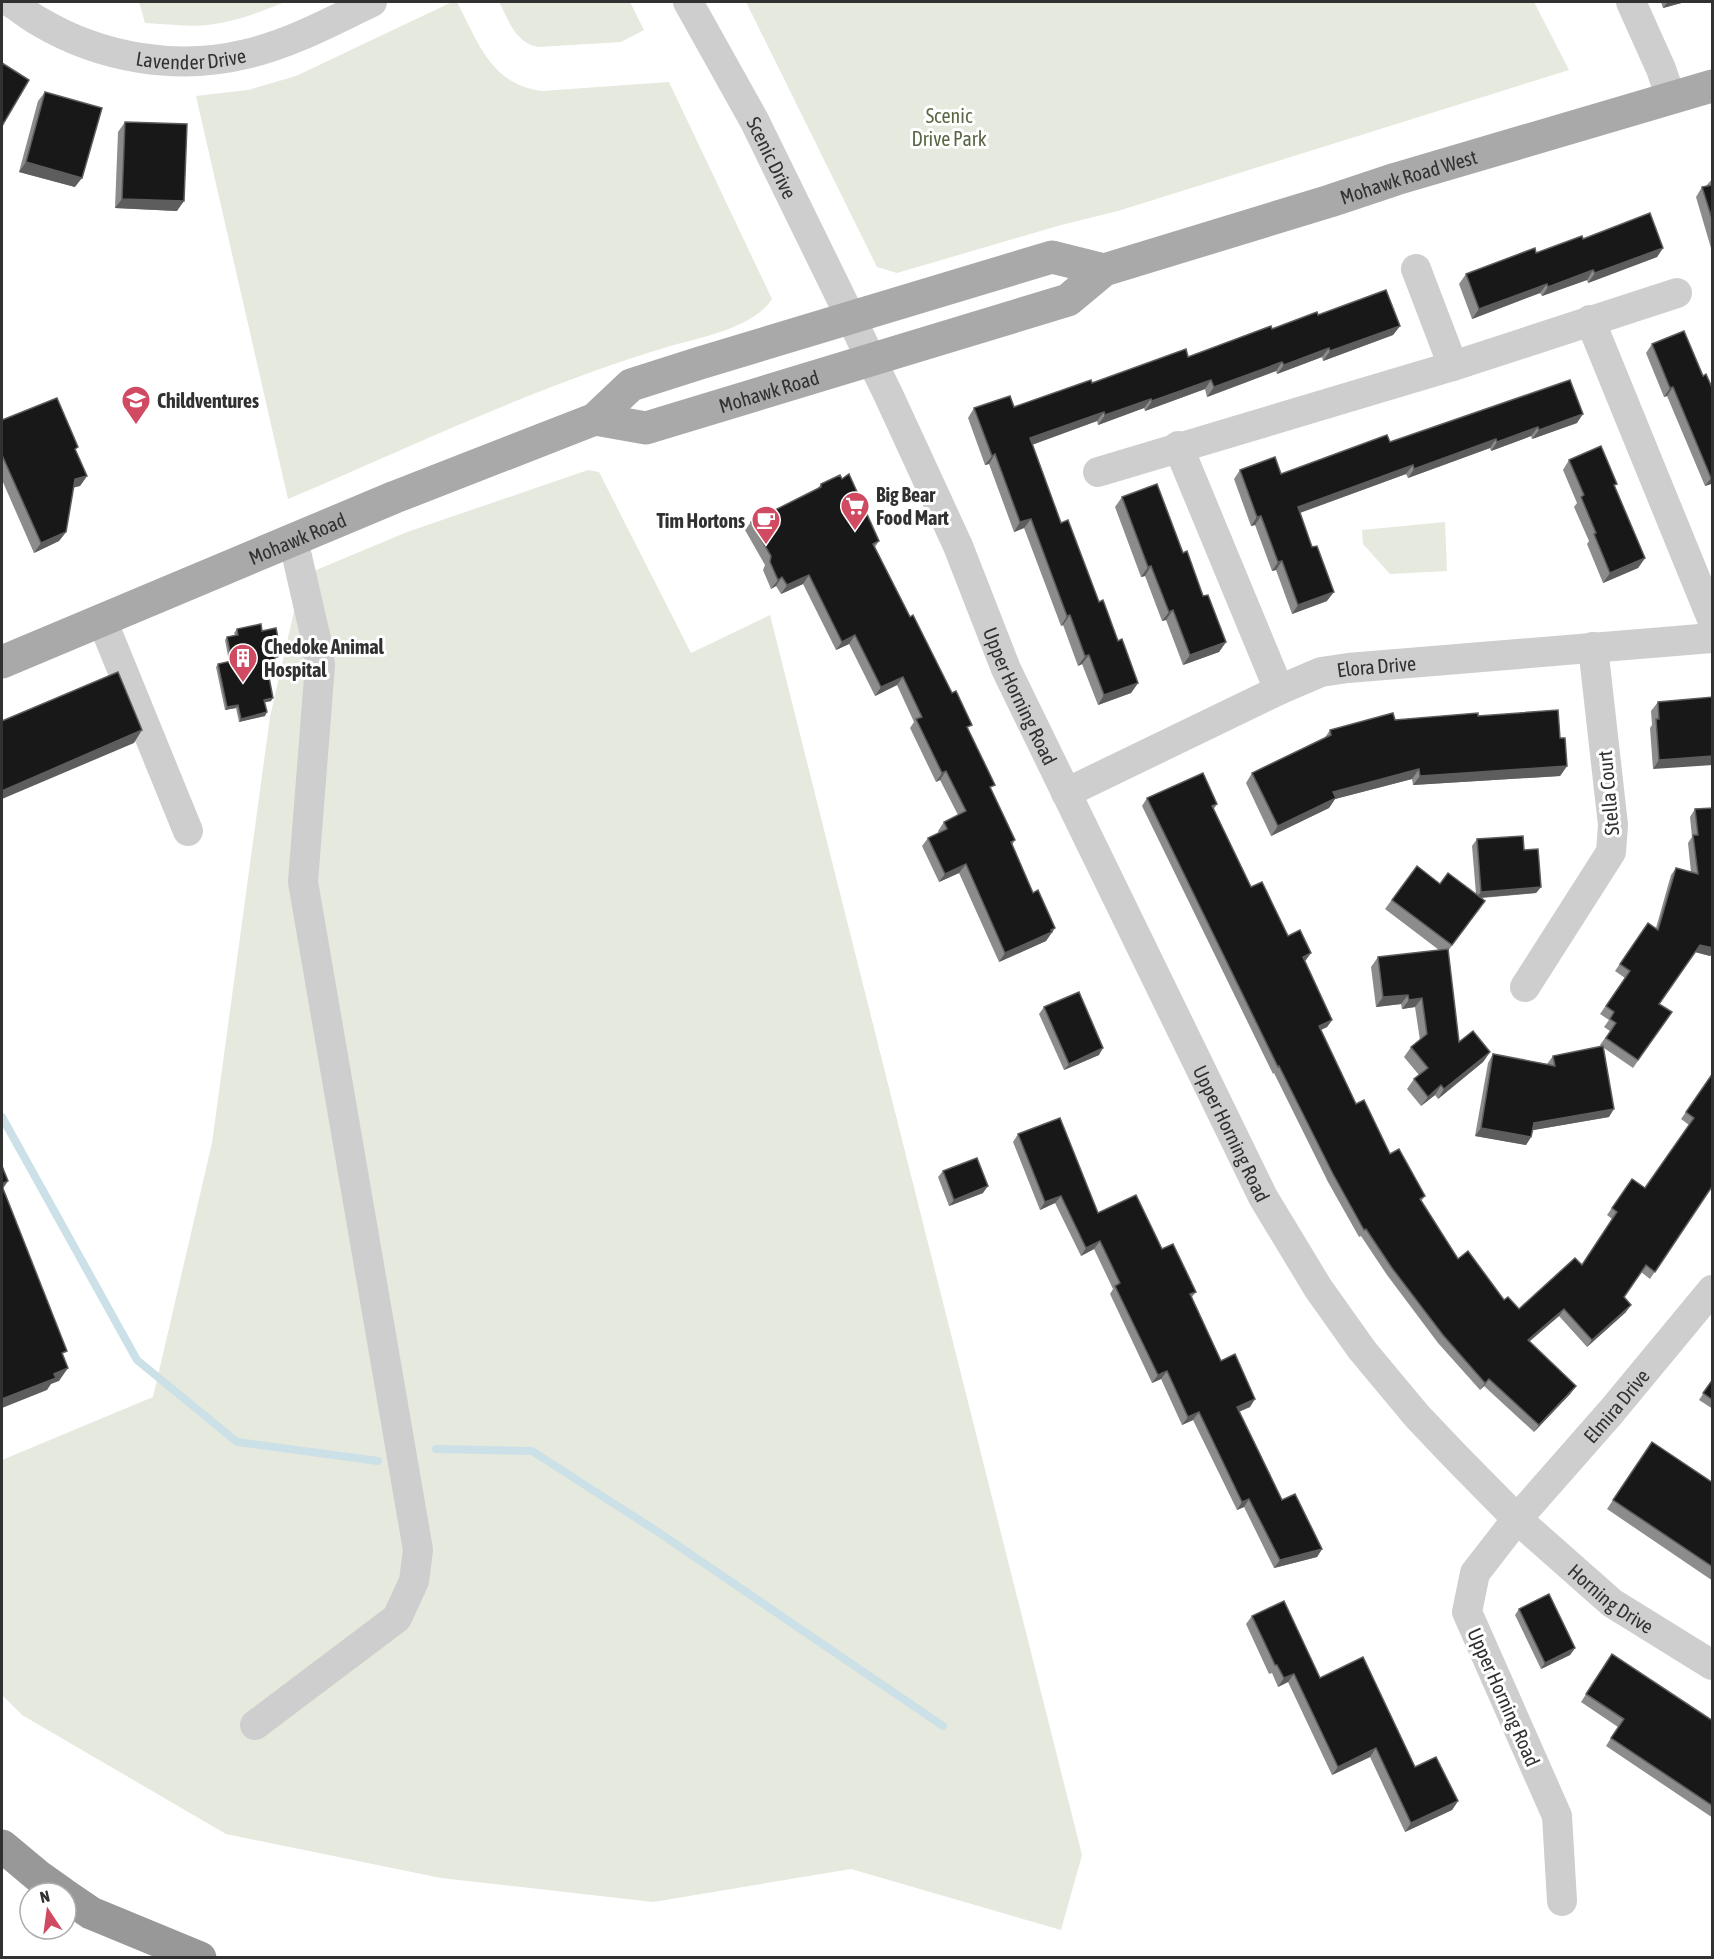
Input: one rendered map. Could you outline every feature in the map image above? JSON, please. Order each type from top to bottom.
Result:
[{"type":"highway","points":[[2,1846],[45,1881]]},
{"type":"highway","points":[[78,1904],[91,1913],[200,1958]]},
{"type":"main road","name":"Mohawk Road West","points":[[871,360],[1068,300],[1104,270],[1396,179],[1713,86]]},
{"type":"main road","points":[[850,318],[1052,257],[1104,270]]},
{"type":"main road","name":"Mohawk Road","points":[[2,662],[395,497],[595,419],[631,385],[850,318]]},
{"type":"main road","name":"Mohawk Road","points":[[595,419],[646,429],[871,360]]},
{"type":"street","name":"Lavender Drive","points":[[10,2],[40,22],[100,49],[128,56],[174,62],[224,59],[272,47],[372,2]]},
{"type":"street","name":"Scenic Drive","points":[[688,2],[755,123],[850,318]]},
{"type":"street","points":[[1631,2],[1661,69],[1671,98]]},
{"type":"street","points":[[1416,269],[1453,366]]},
{"type":"street","points":[[1098,472],[1178,446],[1453,366],[1677,293]]},
{"type":"street","name":"Upper Horning Road","points":[[850,318],[958,546],[1006,669],[1263,1197],[1318,1288],[1362,1350],[1391,1386],[1454,1455],[1517,1519],[1475,1573],[1467,1612],[1557,1816],[1562,1901]]},
{"type":"street","points":[[1590,320],[1713,620]]},
{"type":"street","points":[[1178,446],[1279,690]]},
{"type":"street","points":[[255,1725],[397,1618],[414,1581],[418,1550],[303,882],[320,666],[293,539]]},
{"type":"street","points":[[102,620],[188,831]]},
{"type":"street","name":"Elora Drive","points":[[1066,793],[1321,672],[1713,638]]},
{"type":"street","name":"Stella Court","points":[[1525,987],[1611,852],[1613,825],[1593,647]]},
{"type":"street","name":"Elmira Drive","points":[[1517,1519],[1611,1412],[1713,1290]]},
{"type":"street","name":"Horning Drive","points":[[1517,1519],[1612,1603],[1713,1665]]},
{"type":"green space","points":[[139,2],[285,2],[237,19],[217,24],[192,26],[145,23]]},
{"type":"green space","points":[[452,2],[457,2],[480,46],[498,71],[525,87],[542,91],[669,82],[772,299],[752,318],[739,325],[619,363],[523,398],[288,499],[196,96],[248,90],[296,76]]},
{"type":"green space","points":[[499,2],[630,2],[644,30],[621,42],[538,47],[518,36]]},
{"type":"green space","name":"Scenic Drive Park","points":[[746,2],[1534,2],[1569,70],[1118,211],[1061,225],[897,273],[877,267]]},
{"type":"green space","points":[[588,470],[599,472],[691,653],[770,615],[1082,1855],[1061,1930],[851,1869],[653,1902],[441,1878],[226,1834],[22,1715],[2,1695],[2,1460],[153,1397],[212,1143],[270,717],[302,576],[407,532]]},
{"type":"green space","points":[[1445,522],[1447,571],[1390,574],[1363,544],[1362,530]]},
{"type":"building","points":[[2,63],[29,80],[2,126]]},
{"type":"building","points":[[45,92],[102,108],[82,178],[26,162]]},
{"type":"building","points":[[125,122],[187,124],[184,201],[122,199]]},
{"type":"building","points":[[1713,185],[1713,222],[1702,187]]},
{"type":"building","points":[[1650,213],[1663,248],[1595,273],[1593,270],[1548,287],[1547,284],[1479,309],[1466,274],[1535,248],[1536,253],[1582,236],[1583,239]]},
{"type":"building","points":[[1386,290],[1400,326],[1330,351],[1329,348],[1284,365],[1282,362],[1214,387],[1211,380],[1152,401],[1151,399],[1105,415],[1104,412],[1030,438],[1061,523],[1068,520],[1099,602],[1103,600],[1118,641],[1122,639],[1138,683],[1104,695],[1089,655],[1085,656],[1070,615],[1067,616],[1031,519],[1020,522],[995,454],[992,456],[974,408],[1010,396],[1014,407],[1091,380],[1092,383],[1186,349],[1188,357],[1271,326],[1272,329],[1317,312],[1318,315]]},
{"type":"building","points":[[1684,331],[1703,376],[1706,374],[1713,390],[1713,477],[1711,478],[1673,387],[1670,388],[1652,344]]},
{"type":"building","points":[[1570,380],[1583,414],[1539,430],[1538,427],[1497,442],[1496,439],[1414,469],[1413,465],[1298,507],[1312,547],[1317,546],[1334,592],[1298,605],[1282,561],[1278,562],[1261,516],[1257,517],[1240,470],[1275,457],[1281,474],[1387,435],[1390,442]]},
{"type":"building","points":[[57,398],[78,447],[75,449],[87,476],[75,479],[66,532],[41,543],[2,455],[2,420]]},
{"type":"building","points":[[1601,446],[1617,484],[1614,485],[1645,558],[1610,573],[1581,497],[1584,495],[1569,460]]},
{"type":"building","points":[[849,474],[879,541],[873,544],[910,617],[913,615],[952,693],[956,691],[972,725],[967,727],[995,785],[990,787],[1015,840],[1011,842],[1033,893],[1038,890],[1055,928],[1051,930],[1052,932],[1005,953],[966,864],[945,874],[928,838],[947,829],[944,822],[966,811],[946,771],[942,773],[916,719],[922,717],[903,677],[881,687],[855,635],[842,642],[809,575],[787,585],[782,577],[778,580],[770,562],[771,556],[751,522],[821,487],[821,484],[840,475],[842,479]]},
{"type":"building","points":[[1157,484],[1183,553],[1187,551],[1203,596],[1208,595],[1226,642],[1190,655],[1173,610],[1169,612],[1151,566],[1148,567],[1122,497]]},
{"type":"building","name":"Chedoke Animal Hospital","points":[[261,624],[262,631],[276,628],[281,653],[274,655],[276,665],[267,667],[273,698],[264,700],[267,712],[241,719],[238,705],[227,707],[218,664],[232,661],[227,637],[238,635],[237,629]]},
{"type":"building","points":[[118,672],[142,730],[2,791],[2,721]]},
{"type":"building","points":[[1713,697],[1713,756],[1659,760],[1656,719],[1659,719],[1658,702]]},
{"type":"building","points":[[1558,710],[1560,738],[1565,738],[1567,766],[1420,776],[1419,769],[1333,792],[1336,798],[1278,826],[1252,773],[1331,735],[1330,730],[1393,713],[1395,720],[1478,713],[1478,716]]},
{"type":"building","points":[[1203,773],[1217,804],[1212,806],[1251,887],[1262,882],[1288,936],[1300,930],[1311,953],[1303,957],[1332,1020],[1319,1026],[1356,1104],[1364,1100],[1390,1154],[1399,1149],[1425,1196],[1420,1199],[1458,1259],[1468,1251],[1504,1300],[1508,1297],[1519,1309],[1575,1258],[1582,1265],[1617,1212],[1612,1208],[1632,1179],[1645,1188],[1694,1118],[1686,1112],[1713,1073],[1713,1185],[1655,1272],[1646,1265],[1624,1297],[1631,1305],[1592,1340],[1564,1309],[1528,1340],[1576,1386],[1539,1425],[1489,1379],[1485,1383],[1443,1335],[1392,1268],[1366,1229],[1364,1230],[1333,1174],[1278,1067],[1147,798]]},
{"type":"building","points":[[1713,808],[1713,948],[1700,945],[1659,1004],[1672,1012],[1638,1060],[1606,1038],[1616,1023],[1610,1019],[1614,1012],[1606,1006],[1630,971],[1620,964],[1648,923],[1658,930],[1676,868],[1698,874],[1693,835],[1698,835],[1695,809]]},
{"type":"building","points":[[1523,836],[1524,850],[1538,849],[1541,887],[1481,892],[1477,839]]},
{"type":"building","points":[[1417,866],[1440,884],[1448,873],[1485,901],[1452,945],[1392,900]]},
{"type":"building","points":[[1448,949],[1459,1042],[1473,1031],[1490,1052],[1444,1089],[1441,1085],[1428,1097],[1414,1079],[1428,1068],[1411,1047],[1427,1034],[1422,998],[1409,1000],[1408,995],[1383,997],[1378,957]]},
{"type":"building","points":[[1079,992],[1103,1048],[1069,1064],[1044,1007]]},
{"type":"building","points":[[1603,1046],[1614,1109],[1534,1123],[1531,1137],[1481,1128],[1493,1054],[1555,1066],[1553,1056]]},
{"type":"building","points":[[1060,1118],[1098,1213],[1136,1195],[1162,1249],[1173,1244],[1196,1292],[1190,1294],[1221,1361],[1235,1354],[1255,1399],[1237,1407],[1282,1500],[1295,1494],[1322,1549],[1280,1560],[1249,1499],[1242,1502],[1199,1412],[1188,1417],[1167,1371],[1158,1375],[1115,1286],[1120,1283],[1100,1241],[1086,1248],[1061,1196],[1045,1202],[1018,1134]]},
{"type":"building","points":[[977,1158],[988,1186],[954,1200],[943,1171]]},
{"type":"building","points":[[2,1166],[8,1181],[2,1184]]},
{"type":"building","points":[[2,1186],[67,1351],[62,1353],[68,1368],[54,1374],[56,1378],[2,1399]]},
{"type":"building","points":[[1713,1379],[1713,1400],[1703,1393]]},
{"type":"building","points":[[1652,1442],[1713,1483],[1713,1567],[1613,1500]]},
{"type":"building","points":[[1549,1594],[1575,1648],[1545,1663],[1519,1609]]},
{"type":"building","points":[[1284,1601],[1320,1678],[1363,1657],[1415,1767],[1436,1757],[1458,1801],[1411,1823],[1376,1748],[1338,1767],[1294,1674],[1284,1678],[1275,1665],[1252,1616]]},
{"type":"building","points":[[1612,1654],[1713,1721],[1713,1806],[1611,1738],[1624,1719],[1586,1694]]},
{"type":"waterway","points":[[2,1117],[137,1360],[237,1442],[378,1461]]},
{"type":"waterway","points":[[436,1449],[532,1451],[658,1532],[943,1726]]},
{"type":"place","name":"Childventures","points":[[136,426]]},
{"type":"place","name":"Big Bear Food Mart","points":[[855,532]]},
{"type":"place","name":"Tim Hortons","points":[[766,546]]},
{"type":"place","name":"Chedoke Animal Hospital","points":[[243,684]]}]
